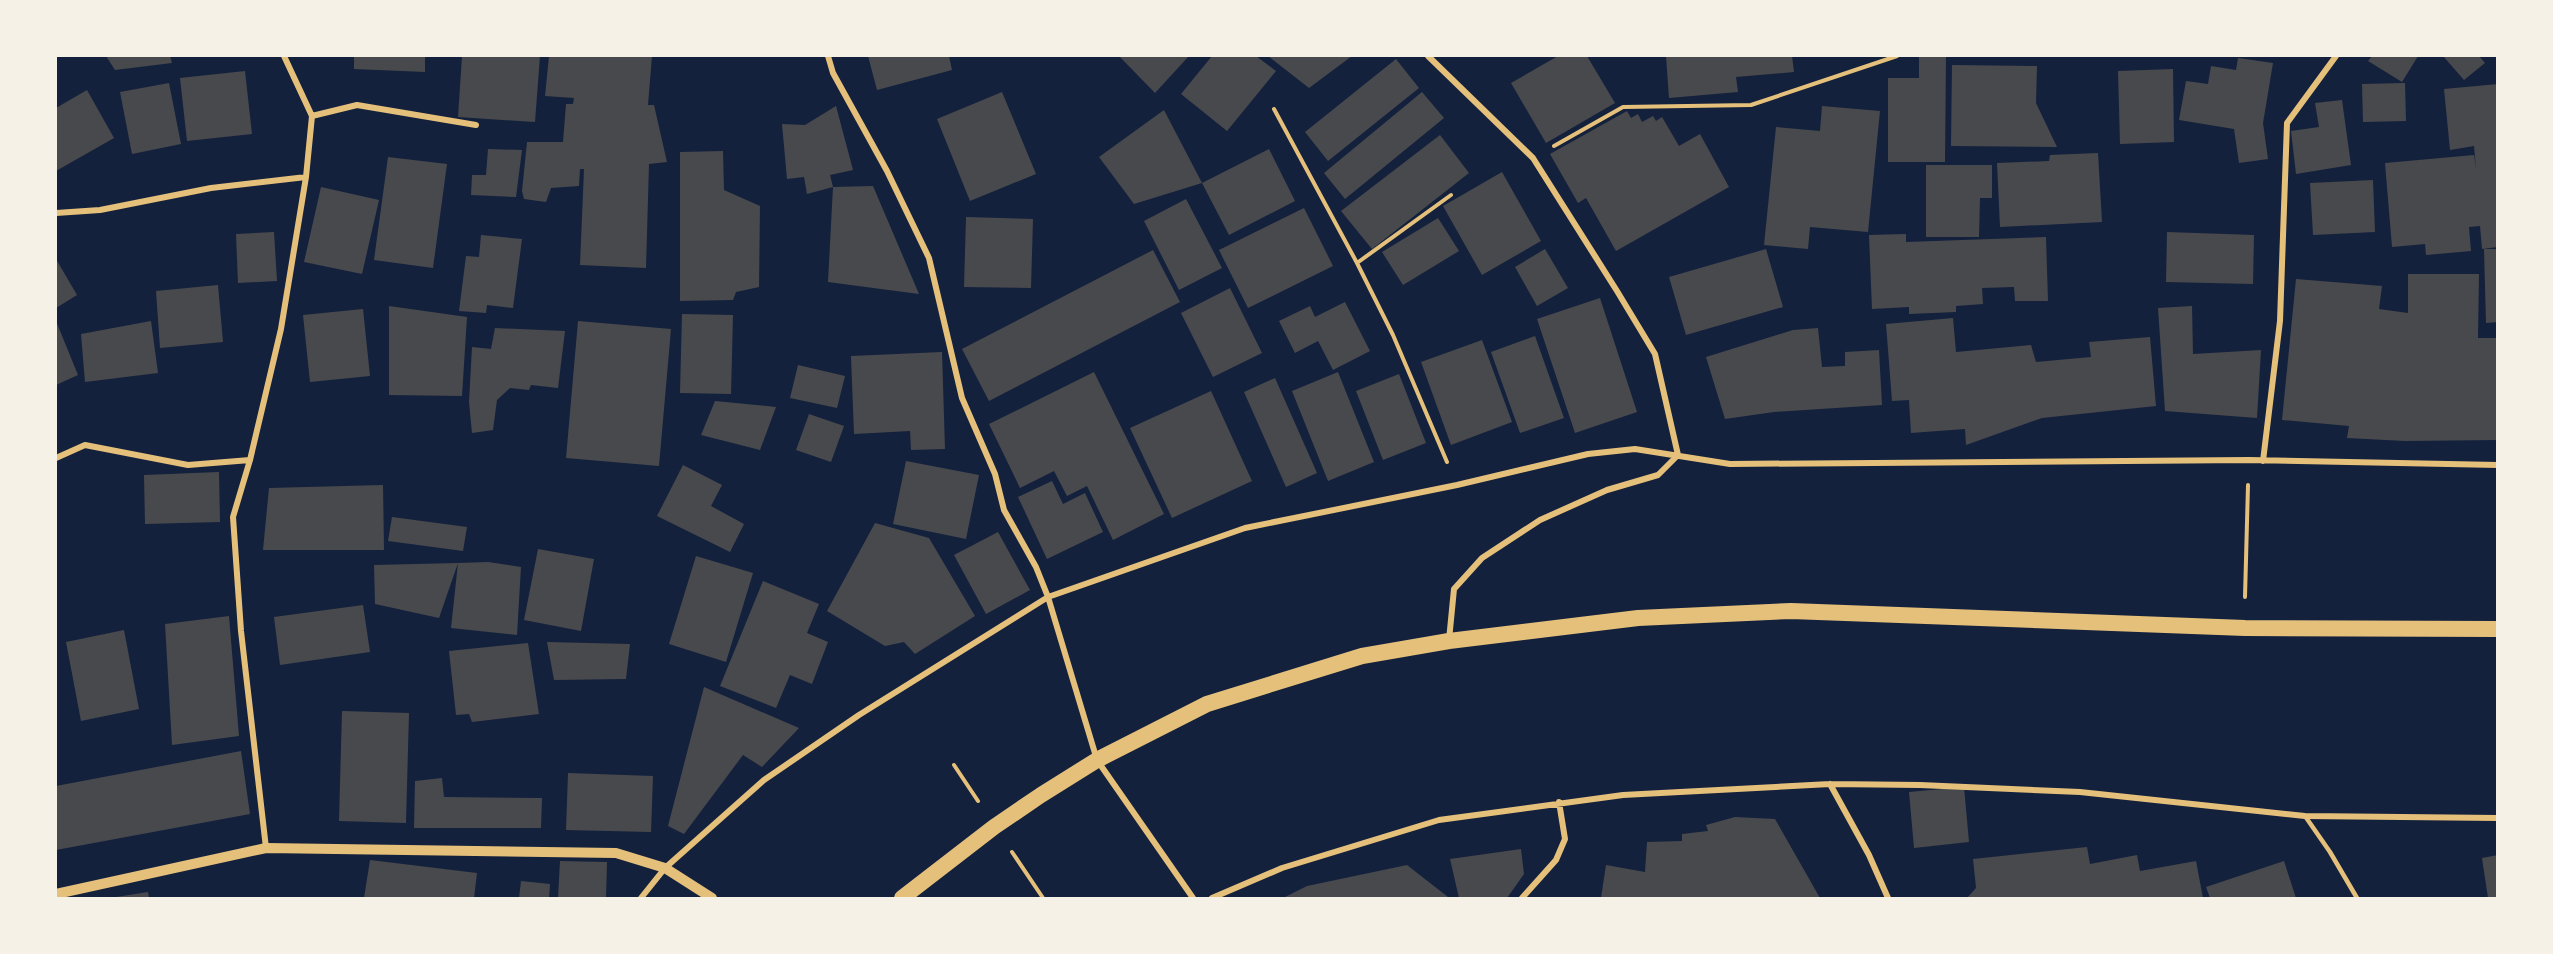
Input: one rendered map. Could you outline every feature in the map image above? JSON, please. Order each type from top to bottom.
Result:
[{"type":"highway","points":[[902,898],[994,827],[1097,760],[1207,704],[1362,656],[1449,641],[1638,618],[1791,611],[2246,628],[2498,629]]},
{"type":"street","points":[[266,848],[241,631],[233,517],[250,460],[281,329],[306,177],[312,116],[284,56]]},
{"type":"street","points":[[828,56],[833,73],[887,171],[929,258],[962,398],[994,474],[1005,510],[1036,567],[1048,597],[1097,760],[1193,898]]},
{"type":"street","points":[[1428,56],[1533,158],[1655,354],[1678,454]]},
{"type":"street","points":[[2263,461],[2280,321],[2287,123],[2336,56]]},
{"type":"street","points":[[312,116],[357,105],[476,125]]},
{"type":"street","points":[[56,213],[100,210],[211,188],[306,177]]},
{"type":"street","points":[[56,458],[85,445],[188,465],[250,460]]},
{"type":"street","points":[[641,898],[665,868],[764,780],[859,715],[1048,597],[1245,528],[1456,485],[1588,454],[1635,449],[1730,464],[2263,461],[2498,465]]},
{"type":"street","points":[[1449,641],[1454,589],[1482,558],[1540,520],[1607,490],[1658,475],[1678,454]]},
{"type":"street","points":[[1830,784],[1869,855],[1888,898]]},
{"type":"street","points":[[1212,898],[1282,867],[1439,820],[1623,795],[1830,784],[2080,792],[2305,816],[2498,818]]},
{"type":"street","points":[[1522,898],[1556,860],[1564,839],[1559,802]]},
{"type":"street","points":[[56,894],[266,848],[616,853],[665,868],[712,898]]},
{"type":"lane","points":[[2305,816],[2330,852],[2357,898]]},
{"type":"path","points":[[1533,158],[1623,107],[1751,105],[1897,56]]},
{"type":"path","points":[[1274,109],[1357,262],[1393,335],[1456,485]]},
{"type":"path","points":[[1357,262],[1451,195]]},
{"type":"path","points":[[2246,628],[2245,547],[2248,481]]},
{"type":"building","points":[[106,56],[170,56],[172,63],[115,70]]},
{"type":"building","points":[[354,56],[425,56],[425,72],[354,69]]},
{"type":"building","points":[[462,56],[540,56],[535,122],[458,117]]},
{"type":"building","points":[[549,56],[652,56],[648,105],[654,105],[667,162],[649,164],[646,268],[580,265],[584,169],[580,169],[579,186],[551,188],[546,202],[524,199],[522,191],[527,142],[563,142],[566,104],[573,104],[574,98],[545,96]]},
{"type":"building","points":[[868,56],[949,56],[952,70],[877,90]]},
{"type":"building","points":[[1119,56],[1189,56],[1155,93]]},
{"type":"building","points":[[1212,56],[1256,56],[1276,71],[1227,131],[1181,94]]},
{"type":"building","points":[[1268,56],[1352,56],[1309,88]]},
{"type":"building","points":[[1558,56],[1587,56],[1615,103],[1546,143],[1511,83]]},
{"type":"building","points":[[1666,56],[1792,56],[1794,72],[1736,77],[1738,92],[1669,98]]},
{"type":"building","points":[[1919,56],[1946,56],[1945,162],[1888,162],[1888,78],[1919,78]]},
{"type":"building","points":[[2372,56],[2418,56],[2402,82],[2368,61]]},
{"type":"building","points":[[2443,56],[2479,56],[2485,63],[2464,80]]},
{"type":"building","points":[[2238,58],[2273,63],[2263,123],[2268,159],[2239,163],[2234,129],[2179,120],[2186,81],[2208,84],[2211,66],[2236,70]]},
{"type":"building","points":[[1396,59],[1419,88],[1328,161],[1305,132]]},
{"type":"building","points":[[1952,65],[2037,66],[2036,103],[2057,147],[1951,146]]},
{"type":"building","points":[[2173,69],[2174,142],[2120,144],[2118,71]]},
{"type":"building","points":[[245,71],[252,134],[187,141],[180,78]]},
{"type":"building","points":[[169,83],[181,144],[132,154],[120,92]]},
{"type":"building","points":[[2405,83],[2406,121],[2363,122],[2362,84]]},
{"type":"building","points":[[2498,84],[2498,247],[2482,249],[2480,226],[2469,227],[2471,251],[2426,255],[2425,244],[2392,247],[2385,163],[2474,155],[2476,169],[2474,146],[2450,150],[2444,89]]},
{"type":"building","points":[[87,90],[114,138],[56,171],[56,108]]},
{"type":"building","points":[[1002,92],[1036,174],[970,201],[937,119]]},
{"type":"building","points":[[1422,92],[1444,118],[1345,199],[1324,173]]},
{"type":"building","points":[[2342,100],[2351,165],[2296,174],[2291,131],[2319,127],[2315,103]]},
{"type":"building","points":[[836,106],[853,170],[830,175],[833,187],[807,194],[804,177],[787,179],[782,124],[805,125]]},
{"type":"building","points":[[1822,106],[1880,111],[1868,232],[1810,227],[1808,249],[1764,245],[1776,127],[1820,131]]},
{"type":"building","points":[[1164,110],[1202,183],[1134,204],[1099,157]]},
{"type":"building","points":[[1627,111],[1631,118],[1638,114],[1642,122],[1653,116],[1656,121],[1662,117],[1679,146],[1700,134],[1729,187],[1616,251],[1586,198],[1578,203],[1550,154]]},
{"type":"building","points":[[1440,135],[1469,173],[1372,249],[1341,211]]},
{"type":"building","points":[[488,149],[522,150],[516,197],[471,195],[472,175],[486,175]]},
{"type":"building","points":[[1269,149],[1295,201],[1229,235],[1202,183]]},
{"type":"building","points":[[723,151],[724,190],[760,206],[759,287],[736,292],[733,300],[680,301],[680,152]]},
{"type":"building","points":[[2098,153],[2102,222],[2000,227],[1997,163],[2049,161],[2050,155]]},
{"type":"building","points":[[388,157],[447,164],[433,268],[374,260]]},
{"type":"building","points":[[1926,165],[1992,165],[1992,198],[1980,198],[1979,237],[1926,237]]},
{"type":"building","points":[[1502,172],[1541,241],[1482,275],[1443,206]]},
{"type":"building","points":[[2373,180],[2375,232],[2313,235],[2310,183]]},
{"type":"building","points":[[873,186],[919,294],[828,282],[833,187]]},
{"type":"building","points":[[321,187],[379,200],[362,274],[304,262]]},
{"type":"building","points":[[1186,199],[1222,268],[1179,290],[1144,221]]},
{"type":"building","points":[[1304,208],[1333,266],[1248,308],[1219,250]]},
{"type":"building","points":[[966,217],[1033,219],[1031,288],[964,287]]},
{"type":"building","points":[[1438,218],[1459,251],[1403,285],[1382,252]]},
{"type":"building","points":[[274,232],[277,281],[238,283],[236,234]]},
{"type":"building","points":[[2167,232],[2254,235],[2253,284],[2166,282]]},
{"type":"building","points":[[1906,234],[1906,242],[2046,237],[2048,301],[2015,301],[2014,287],[1982,288],[1983,304],[1956,306],[1956,312],[1909,314],[1909,307],[1872,309],[1869,235]]},
{"type":"building","points":[[481,235],[522,239],[513,308],[487,305],[486,313],[459,311],[466,256],[479,257]]},
{"type":"building","points":[[1545,249],[1568,288],[1537,306],[1515,267]]},
{"type":"building","points":[[1766,249],[1783,307],[1686,335],[1669,277]]},
{"type":"building","points":[[2484,249],[2498,249],[2498,322],[2486,323]]},
{"type":"building","points":[[1153,250],[1180,302],[989,401],[962,349]]},
{"type":"building","points":[[56,259],[77,295],[56,308]]},
{"type":"building","points":[[2408,274],[2479,274],[2478,338],[2498,338],[2498,440],[2405,441],[2347,438],[2349,426],[2282,420],[2296,279],[2382,286],[2379,309],[2408,313]]},
{"type":"building","points":[[218,285],[223,342],[160,348],[156,291]]},
{"type":"building","points":[[1230,288],[1262,353],[1213,377],[1181,313]]},
{"type":"building","points":[[1600,298],[1637,412],[1575,433],[1537,319]]},
{"type":"building","points":[[1345,302],[1370,351],[1333,370],[1318,341],[1295,353],[1279,321],[1310,306],[1315,317]]},
{"type":"building","points":[[389,306],[467,317],[462,396],[389,395]]},
{"type":"building","points":[[2192,306],[2193,354],[2261,350],[2257,418],[2165,411],[2158,308]]},
{"type":"building","points":[[363,309],[370,376],[310,382],[303,315]]},
{"type":"building","points":[[682,314],[733,315],[731,394],[680,393]]},
{"type":"building","points":[[1953,318],[1956,352],[2031,345],[2036,362],[2091,357],[2089,342],[2150,337],[2156,406],[2042,418],[1966,445],[1965,429],[1911,433],[1909,400],[1892,401],[1886,324]]},
{"type":"building","points":[[56,321],[78,375],[56,385]]},
{"type":"building","points":[[151,321],[158,373],[85,382],[81,334]]},
{"type":"building","points":[[578,321],[671,329],[659,466],[566,458]]},
{"type":"building","points":[[495,328],[565,331],[558,388],[531,385],[529,390],[510,388],[497,400],[493,430],[472,433],[469,402],[472,347],[491,349]]},
{"type":"building","points":[[1818,328],[1822,367],[1845,366],[1845,352],[1879,350],[1882,405],[1774,412],[1725,419],[1706,357],[1793,330]]},
{"type":"building","points":[[1535,336],[1564,418],[1520,433],[1491,352]]},
{"type":"building","points":[[1482,340],[1512,422],[1451,445],[1421,362]]},
{"type":"building","points":[[942,352],[945,449],[911,450],[910,431],[854,434],[851,356]]},
{"type":"building","points":[[798,365],[845,376],[837,408],[790,398]]},
{"type":"building","points":[[1094,372],[1164,514],[1113,540],[1087,486],[1067,496],[1054,471],[1020,488],[989,424]]},
{"type":"building","points":[[1338,372],[1374,462],[1328,481],[1292,391]]},
{"type":"building","points":[[1399,374],[1426,443],[1383,460],[1356,391]]},
{"type":"building","points":[[1275,378],[1317,473],[1286,487],[1244,392]]},
{"type":"building","points":[[1211,391],[1252,481],[1172,518],[1130,428]]},
{"type":"building","points":[[715,401],[776,407],[760,450],[701,435]]},
{"type":"building","points":[[809,414],[844,426],[831,462],[796,450]]},
{"type":"building","points":[[906,461],[979,475],[966,539],[893,524]]},
{"type":"building","points":[[683,465],[722,485],[711,506],[744,524],[730,552],[657,516]]},
{"type":"building","points":[[219,472],[220,522],[145,524],[144,475]]},
{"type":"building","points":[[1052,481],[1063,504],[1085,493],[1103,532],[1047,559],[1018,497]]},
{"type":"building","points":[[383,485],[384,550],[263,550],[269,488]]},
{"type":"building","points":[[392,517],[467,527],[463,551],[388,541]]},
{"type":"building","points":[[875,523],[929,538],[975,616],[915,654],[904,642],[885,646],[827,611]]},
{"type":"building","points":[[998,532],[1030,590],[986,614],[954,555]]},
{"type":"building","points":[[538,549],[594,559],[581,631],[524,620]]},
{"type":"building","points":[[696,556],[753,573],[726,662],[669,644]]},
{"type":"building","points":[[488,562],[521,567],[517,635],[451,628],[458,563]]},
{"type":"building","points":[[458,563],[439,618],[375,604],[374,565]]},
{"type":"building","points":[[763,581],[819,604],[807,633],[828,642],[812,684],[790,675],[776,708],[720,686]]},
{"type":"building","points":[[363,605],[370,652],[280,665],[274,617]]},
{"type":"building","points":[[229,616],[239,736],[172,745],[165,624]]},
{"type":"building","points":[[124,630],[139,709],[81,721],[66,642]]},
{"type":"building","points":[[547,642],[630,644],[626,679],[554,680]]},
{"type":"building","points":[[528,643],[539,714],[472,722],[469,714],[456,715],[449,651]]},
{"type":"building","points":[[704,687],[799,728],[762,767],[743,755],[684,834],[668,826]]},
{"type":"building","points":[[342,711],[409,713],[406,823],[339,821]]},
{"type":"building","points":[[241,751],[250,814],[56,850],[56,786]]},
{"type":"building","points":[[568,773],[653,776],[651,832],[566,830]]},
{"type":"building","points":[[442,778],[444,797],[542,798],[541,828],[414,828],[415,781]]},
{"type":"building","points":[[1964,787],[1969,842],[1914,848],[1909,792]]},
{"type":"building","points":[[1735,817],[1775,819],[1820,898],[1601,898],[1606,865],[1645,872],[1647,842],[1682,841],[1682,834],[1708,831],[1706,825]]},
{"type":"building","points":[[2087,847],[2090,864],[2137,855],[2140,871],[2196,861],[2203,898],[1967,898],[1976,888],[1973,859]]},
{"type":"building","points":[[1521,849],[1524,874],[1507,898],[1459,898],[1450,859]]},
{"type":"building","points":[[2498,855],[2498,898],[2488,898],[2482,858]]},
{"type":"building","points":[[370,860],[477,873],[474,898],[364,898]]},
{"type":"building","points":[[560,861],[607,862],[606,898],[558,898]]},
{"type":"building","points":[[2284,861],[2296,898],[2210,898],[2206,887]]},
{"type":"building","points":[[1407,865],[1448,897],[1283,898],[1307,886]]},
{"type":"building","points":[[521,881],[550,884],[549,898],[519,898]]},
{"type":"building","points":[[148,892],[149,898],[116,898],[116,897]]}]
